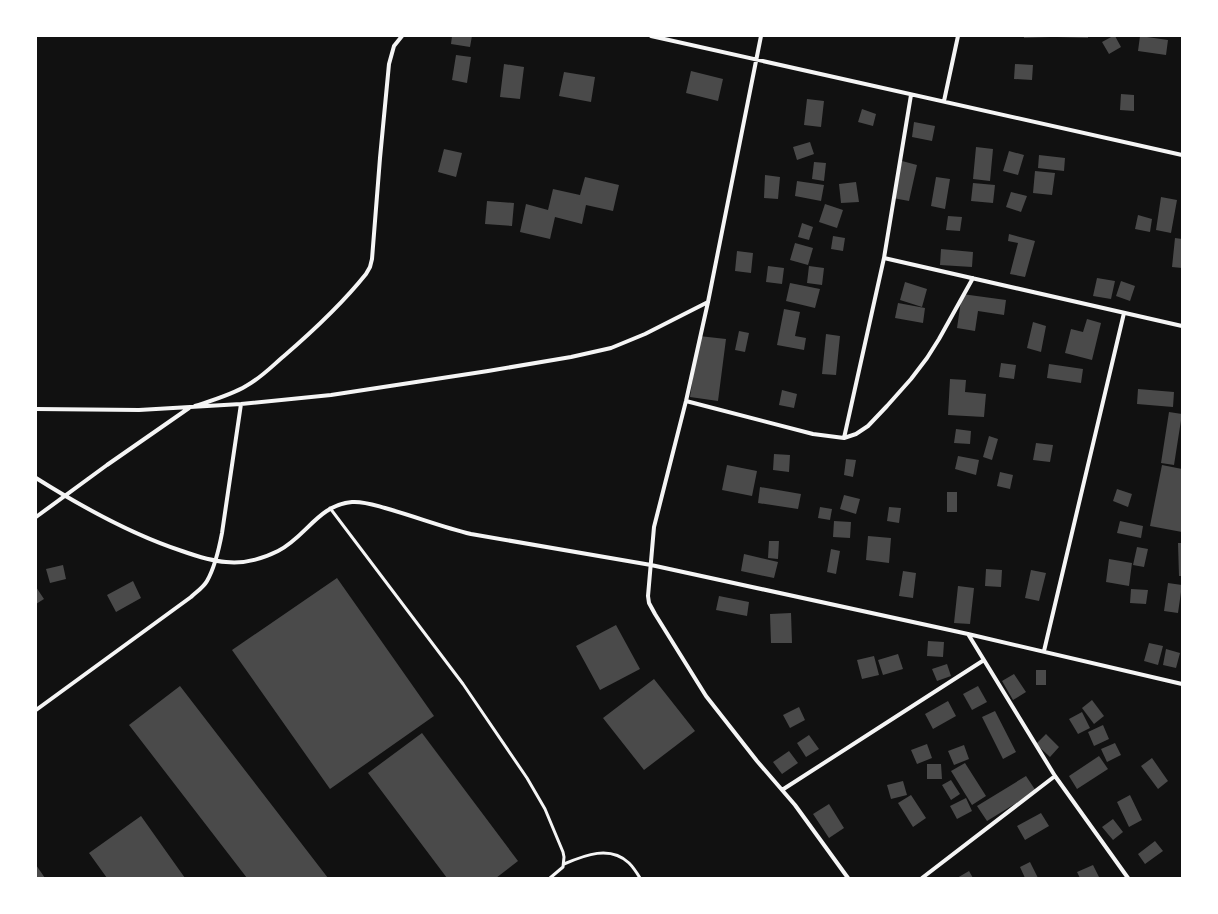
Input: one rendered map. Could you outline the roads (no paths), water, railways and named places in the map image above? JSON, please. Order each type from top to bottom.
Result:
[{"type":"street","points":[[36,517],[189,408],[223,397],[246,387],[257,380],[332,312],[366,274],[372,259],[389,64],[394,46],[402,36]]},
{"type":"street","points":[[651,36],[1182,155]]},
{"type":"street","points":[[761,36],[708,302],[686,401],[656,514],[653,532],[648,596],[649,603],[654,614],[706,696],[757,761],[795,805],[848,878]]},
{"type":"street","points":[[944,101],[958,36]]},
{"type":"street","points":[[844,438],[884,258],[911,95]]},
{"type":"street","points":[[884,258],[1182,326]]},
{"type":"street","points":[[686,401],[814,434],[844,438],[856,434],[868,426],[911,379],[940,339],[973,278]]},
{"type":"street","points":[[36,409],[139,410],[241,404],[331,395],[488,371],[596,352],[646,334],[708,302]]},
{"type":"street","points":[[1044,651],[1124,313]]},
{"type":"street","points":[[36,710],[191,597],[202,588],[207,581],[215,561],[222,533],[241,404]]},
{"type":"street","points":[[36,478],[64,496],[125,528],[166,546],[215,561],[249,561],[265,558],[283,549],[330,508],[342,503],[354,502],[369,504],[471,534],[651,565],[1044,651],[1182,684]]},
{"type":"street","points":[[968,634],[1055,776],[1128,878]]},
{"type":"street","points":[[782,790],[984,660]]},
{"type":"street","points":[[922,878],[1055,776]]},
{"type":"lane","points":[[330,508],[463,684],[528,778],[545,809],[563,852],[564,864]]},
{"type":"lane","points":[[550,878],[560,870],[564,864],[583,856],[600,853],[619,857],[628,863],[640,878]]}]
